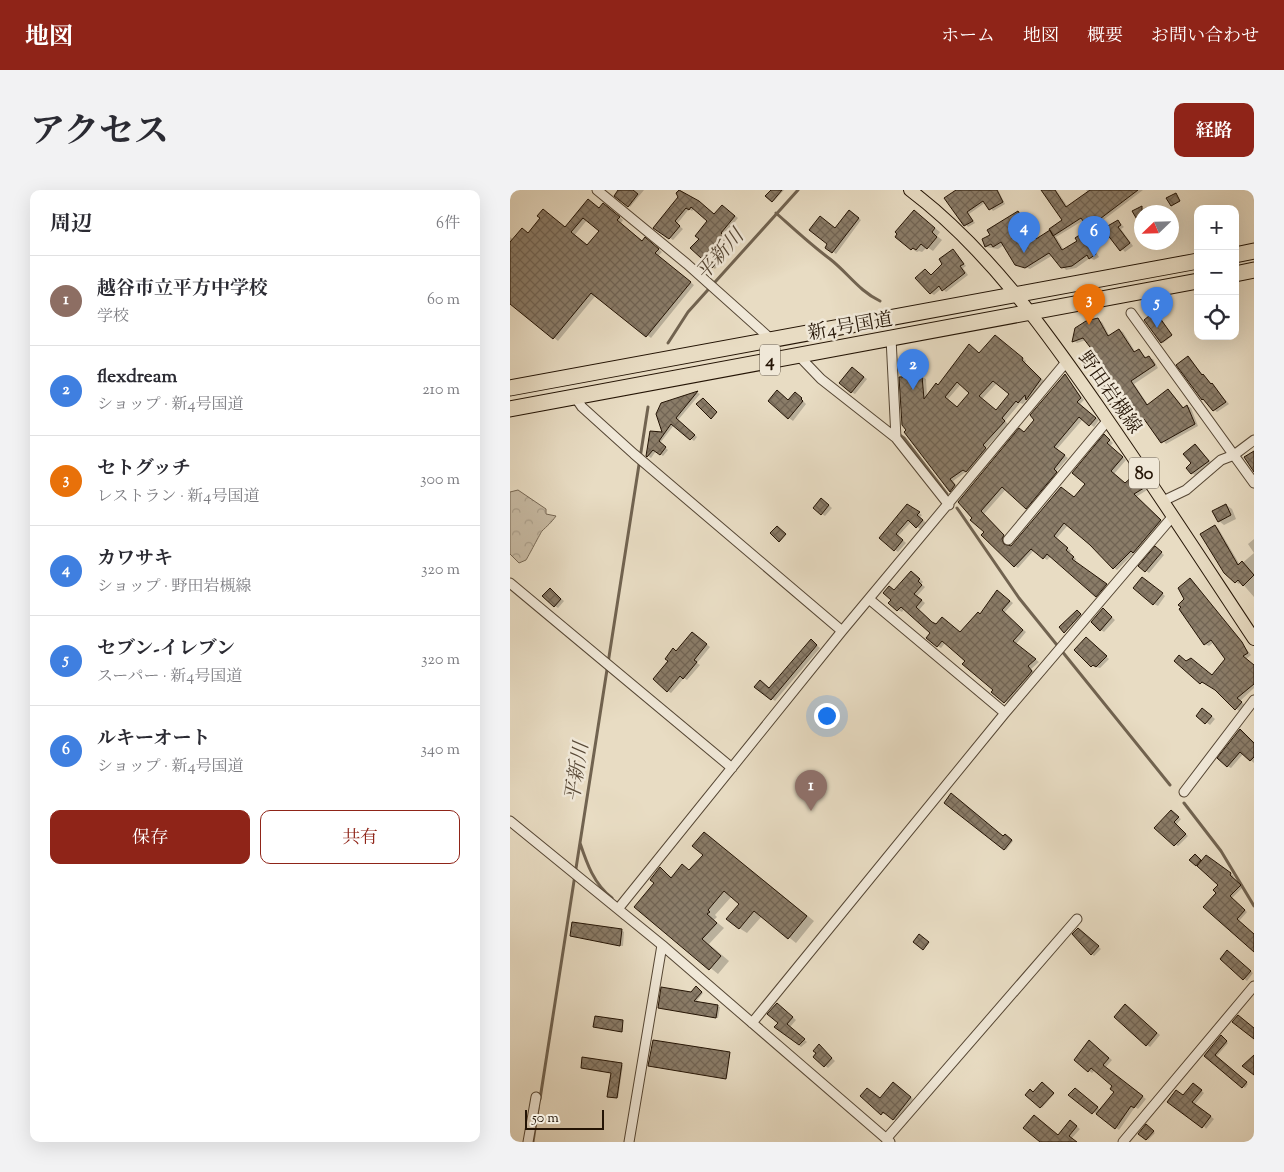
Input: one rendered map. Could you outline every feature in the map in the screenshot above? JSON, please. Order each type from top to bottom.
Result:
[{"type":"highway","points":[[1239,254],[1254,251]]},
{"type":"highway","name":"新4号国道","points":[[510,388],[1194,263]]},
{"type":"highway","points":[[1239,273],[1254,270]]},
{"type":"highway","name":"新4号国道","points":[[510,409],[1194,282]]},
{"type":"main road","name":"野田岩槻線","points":[[910,190],[964,238],[1030,311],[1108,420],[1254,639]]},
{"type":"street","points":[[597,190],[687,264],[772,340]]},
{"type":"street","points":[[1131,313],[1254,483]]},
{"type":"street","points":[[891,338],[896,437]]},
{"type":"street","points":[[798,354],[821,379],[896,437],[949,505]]},
{"type":"street","points":[[618,909],[842,631],[949,505],[1067,361]]},
{"type":"street","points":[[575,397],[582,407],[634,454],[842,631]]},
{"type":"street","points":[[1008,540],[1108,420]]},
{"type":"street","points":[[1163,501],[1186,490],[1222,460],[1234,455],[1254,440]]},
{"type":"street","points":[[752,1023],[1005,713],[1173,516]]},
{"type":"street","points":[[510,583],[732,768]]},
{"type":"street","points":[[869,599],[1005,713]]},
{"type":"street","points":[[1184,792],[1254,700]]},
{"type":"street","points":[[510,821],[576,877],[662,945],[888,1140],[1077,919]]},
{"type":"street","points":[[629,1142],[662,945]]},
{"type":"street","points":[[1122,1142],[1254,986]]},
{"type":"street","points":[[528,1142],[536,1097]]},
{"type":"green space","points":[[518,490],[546,509],[546,514],[556,516],[542,531],[526,560],[519,563],[510,554],[510,492]]},
{"type":"building","points":[[618,190],[633,190],[638,194],[628,207],[614,196]]},
{"type":"building","points":[[679,190],[699,201],[714,214],[722,205],[735,216],[721,233],[724,236],[718,243],[726,251],[712,268],[690,248],[699,239],[695,236],[707,221],[691,207],[689,210],[686,208],[675,221],[680,226],[669,239],[653,228],[678,197],[676,193]]},
{"type":"building","points":[[771,190],[782,190],[772,202],[765,196]]},
{"type":"building","points":[[956,190],[997,190],[1003,202],[989,210],[983,201],[967,212],[973,221],[964,226],[944,198]]},
{"type":"building","points":[[1041,190],[1055,190],[1066,207],[1090,190],[1138,190],[1088,228],[1081,218],[1053,236],[1049,229],[1062,220]]},
{"type":"building","points":[[1176,193],[1180,201],[1170,205],[1166,198]]},
{"type":"building","points":[[588,199],[599,208],[603,203],[620,217],[617,220],[642,241],[645,237],[659,249],[655,253],[691,282],[646,337],[591,293],[553,339],[510,304],[510,242],[522,228],[528,233],[540,218],[537,216],[543,209],[565,227]],"holes":[[[583,218],[599,231],[587,245],[571,232]]]},
{"type":"building","points":[[849,210],[859,218],[832,253],[825,248],[827,244],[809,230],[820,216],[835,228]]},
{"type":"building","points":[[914,210],[935,228],[932,232],[937,237],[927,249],[921,244],[916,250],[913,248],[911,250],[895,237],[897,234],[895,232]]},
{"type":"building","points":[[1018,211],[1036,239],[1050,230],[1062,250],[1077,241],[1075,238],[1081,234],[1083,236],[1096,227],[1099,231],[1118,220],[1121,225],[1118,227],[1130,243],[1120,251],[1107,234],[1090,246],[1096,254],[1089,259],[1087,255],[1072,266],[1061,268],[1049,253],[1025,268],[1015,265],[1001,242],[993,247],[991,244],[985,247],[982,239],[990,235],[987,230]]},
{"type":"building","points":[[953,249],[964,264],[960,266],[965,273],[942,291],[939,286],[930,294],[915,278],[925,269],[931,275],[942,264],[939,259]]},
{"type":"building","points":[[1155,311],[1172,335],[1161,343],[1144,320]]},
{"type":"building","points":[[1098,318],[1108,336],[1119,329],[1134,352],[1139,349],[1145,358],[1149,356],[1155,365],[1131,381],[1147,405],[1168,389],[1183,408],[1187,405],[1195,424],[1161,443],[1144,419],[1133,425],[1122,407],[1114,412],[1094,374],[1104,369],[1098,361],[1100,360],[1083,338],[1072,342],[1075,328],[1086,321]]},
{"type":"building","points":[[995,335],[1023,358],[1022,360],[1041,379],[1026,400],[1025,395],[1018,403],[1016,401],[1002,418],[1005,421],[983,445],[986,448],[966,472],[963,470],[950,479],[955,485],[950,492],[904,432],[906,430],[902,425],[899,377],[922,376],[924,399],[936,383],[938,385],[969,344],[979,353]],"holes":[[[993,381],[1009,394],[996,410],[979,396]],[[957,382],[969,393],[957,407],[945,397]]]},
{"type":"building","points":[[1188,356],[1226,402],[1213,411],[1202,400],[1176,365]]},
{"type":"building","points":[[852,367],[864,377],[851,393],[839,383]]},
{"type":"building","points":[[1065,374],[1081,398],[1077,402],[1096,418],[1089,426],[1079,417],[1054,447],[1065,455],[1054,469],[1057,472],[1026,509],[1002,487],[981,511],[1004,535],[1002,539],[1004,544],[1011,546],[1061,487],[1074,497],[1085,484],[1072,473],[1104,434],[1110,440],[1107,443],[1123,457],[1111,471],[1125,483],[1134,475],[1144,488],[1134,494],[1161,520],[1133,553],[1131,551],[1113,569],[1090,545],[1064,523],[1054,536],[1068,548],[1066,550],[1074,557],[1072,559],[1107,584],[1096,597],[1047,554],[1043,559],[1031,549],[1014,567],[981,535],[984,532],[970,520],[972,518],[958,502],[1019,428],[1024,432],[1034,420],[1030,415]]},
{"type":"building","points":[[777,390],[788,400],[795,392],[802,398],[803,401],[788,419],[768,401]]},
{"type":"building","points":[[698,391],[676,418],[695,435],[690,440],[671,424],[659,441],[666,447],[660,455],[653,450],[647,457],[650,431],[662,432],[656,414],[661,403]]},
{"type":"building","points":[[703,398],[717,412],[711,419],[696,404]]},
{"type":"building","points":[[1195,444],[1209,461],[1191,474],[1186,468],[1191,463],[1183,454]]},
{"type":"building","points":[[1254,451],[1254,472],[1244,457]]},
{"type":"building","points":[[821,498],[829,505],[821,515],[813,508]]},
{"type":"building","points":[[907,504],[920,512],[917,515],[923,520],[916,528],[908,520],[896,534],[903,540],[894,551],[879,538]]},
{"type":"building","points":[[1226,504],[1231,515],[1218,522],[1212,511]]},
{"type":"building","points":[[1215,525],[1238,565],[1242,561],[1254,575],[1243,586],[1238,580],[1235,583],[1224,573],[1200,534]]},
{"type":"building","points":[[777,526],[786,534],[779,542],[770,533]]},
{"type":"building","points":[[1155,546],[1162,552],[1145,572],[1138,566]]},
{"type":"building","points":[[911,571],[920,579],[918,581],[922,585],[914,594],[922,600],[916,607],[932,622],[936,624],[942,617],[960,632],[978,612],[980,614],[997,590],[1010,601],[1002,610],[1023,630],[1013,641],[1036,659],[1028,666],[1032,671],[1004,703],[991,692],[993,690],[962,664],[965,661],[942,641],[937,647],[926,638],[930,633],[901,607],[897,611],[888,603],[891,600],[883,593],[889,586],[894,590]]},
{"type":"building","points":[[1142,577],[1163,593],[1153,605],[1133,588]]},
{"type":"building","points":[[1190,578],[1242,642],[1248,653],[1243,656],[1254,665],[1254,684],[1237,698],[1242,702],[1235,710],[1215,690],[1202,682],[1200,684],[1174,661],[1179,655],[1186,661],[1191,658],[1212,675],[1225,659],[1211,640],[1204,645],[1179,609],[1181,607],[1178,605],[1184,599],[1178,588]]},
{"type":"building","points":[[550,588],[561,599],[554,607],[542,596]]},
{"type":"building","points":[[1103,608],[1112,617],[1100,631],[1091,622]]},
{"type":"building","points":[[1077,610],[1081,614],[1064,633],[1059,627]]},
{"type":"building","points":[[692,632],[707,644],[694,660],[697,662],[683,679],[680,676],[667,692],[653,679],[668,661],[665,659],[673,648],[676,651]]},
{"type":"building","points":[[1086,637],[1107,656],[1096,667],[1093,665],[1091,667],[1074,650]]},
{"type":"building","points":[[811,639],[817,645],[771,700],[754,687],[760,680],[769,688]]},
{"type":"building","points":[[1202,708],[1212,716],[1205,724],[1196,716]]},
{"type":"building","points":[[1240,729],[1254,743],[1254,757],[1250,761],[1240,752],[1227,767],[1217,758]]},
{"type":"building","points":[[951,793],[1003,836],[1005,834],[1012,840],[1004,850],[944,803]]},
{"type":"building","points":[[1171,810],[1179,817],[1174,822],[1186,834],[1174,846],[1154,828]]},
{"type":"building","points":[[704,832],[807,916],[788,939],[754,911],[739,929],[726,919],[739,904],[724,891],[708,910],[710,912],[707,914],[717,923],[702,939],[721,956],[709,970],[634,907],[654,883],[650,880],[660,867],[671,878],[682,864],[689,870],[703,855],[692,846]]},
{"type":"building","points":[[1195,854],[1201,860],[1196,866],[1189,860]]},
{"type":"building","points":[[1206,855],[1231,873],[1230,875],[1241,885],[1230,896],[1245,910],[1237,919],[1254,934],[1254,952],[1203,907],[1216,893],[1213,890],[1218,885],[1197,866]]},
{"type":"building","points":[[572,922],[622,929],[620,946],[570,936]]},
{"type":"building","points":[[1078,928],[1099,946],[1091,955],[1072,934]]},
{"type":"building","points":[[919,934],[929,942],[923,950],[913,942]]},
{"type":"building","points":[[1227,950],[1251,971],[1243,980],[1220,959]]},
{"type":"building","points":[[696,986],[702,992],[694,1001],[718,1005],[716,1018],[658,1008],[661,987],[691,992]]},
{"type":"building","points":[[777,1003],[793,1017],[787,1024],[805,1039],[799,1045],[774,1027],[778,1023],[767,1014]]},
{"type":"building","points":[[1125,1004],[1157,1033],[1146,1046],[1114,1017]]},
{"type":"building","points":[[1238,1015],[1254,1028],[1254,1039],[1232,1022]]},
{"type":"building","points":[[595,1016],[623,1020],[622,1032],[593,1027]]},
{"type":"building","points":[[1221,1035],[1227,1041],[1215,1055],[1247,1082],[1242,1088],[1204,1056]]},
{"type":"building","points":[[653,1040],[730,1052],[726,1079],[648,1066]]},
{"type":"building","points":[[1089,1040],[1109,1058],[1103,1065],[1143,1096],[1134,1108],[1131,1106],[1115,1129],[1096,1114],[1114,1092],[1110,1089],[1112,1086],[1091,1068],[1088,1072],[1074,1060]]},
{"type":"building","points":[[819,1044],[832,1058],[824,1067],[813,1057],[816,1053],[813,1051]]},
{"type":"building","points":[[1254,1055],[1254,1075],[1242,1066]]},
{"type":"building","points":[[582,1057],[622,1063],[617,1098],[607,1097],[611,1073],[581,1068]]},
{"type":"building","points":[[893,1082],[911,1097],[893,1120],[883,1112],[881,1115],[860,1096],[867,1088],[880,1098]]},
{"type":"building","points":[[1042,1082],[1054,1093],[1040,1108],[1025,1095],[1030,1089],[1033,1092]]},
{"type":"building","points":[[1193,1083],[1202,1090],[1192,1102],[1211,1116],[1202,1128],[1167,1102],[1176,1090],[1183,1095]]},
{"type":"building","points":[[1075,1088],[1098,1107],[1092,1114],[1068,1095]]},
{"type":"building","points":[[1034,1115],[1058,1135],[1070,1120],[1077,1126],[1069,1136],[1077,1142],[1040,1142],[1023,1128]]},
{"type":"building","points":[[1146,1124],[1154,1131],[1146,1140],[1138,1134]]},
{"type":"waterway","name":"平新川","points":[[668,343],[688,312],[798,190]]},
{"type":"waterway","points":[[776,213],[860,287],[880,301]]},
{"type":"waterway","name":"平新川","points":[[540,1099],[648,407]]},
{"type":"waterway","points":[[897,433],[904,438],[947,494]]},
{"type":"waterway","points":[[957,508],[1019,598],[1170,785]]},
{"type":"waterway","points":[[1184,803],[1221,851],[1254,906]]},
{"type":"waterway","points":[[580,843],[588,866],[596,880],[612,898]]},
{"type":"waterway","name":"平新川","points":[[533,1142],[538,1108]]},
{"type":"place","name":"カワサキ","points":[[1024,253]]},
{"type":"place","name":"ルキーオート","points":[[1094,257]]},
{"type":"place","name":"セトグッチ","points":[[1089,325]]},
{"type":"place","name":"セブン-イレブン","points":[[1157,328]]},
{"type":"place","name":"flexdream","points":[[913,390]]},
{"type":"place","name":"越谷市立平方中学校","points":[[811,811]]}]
